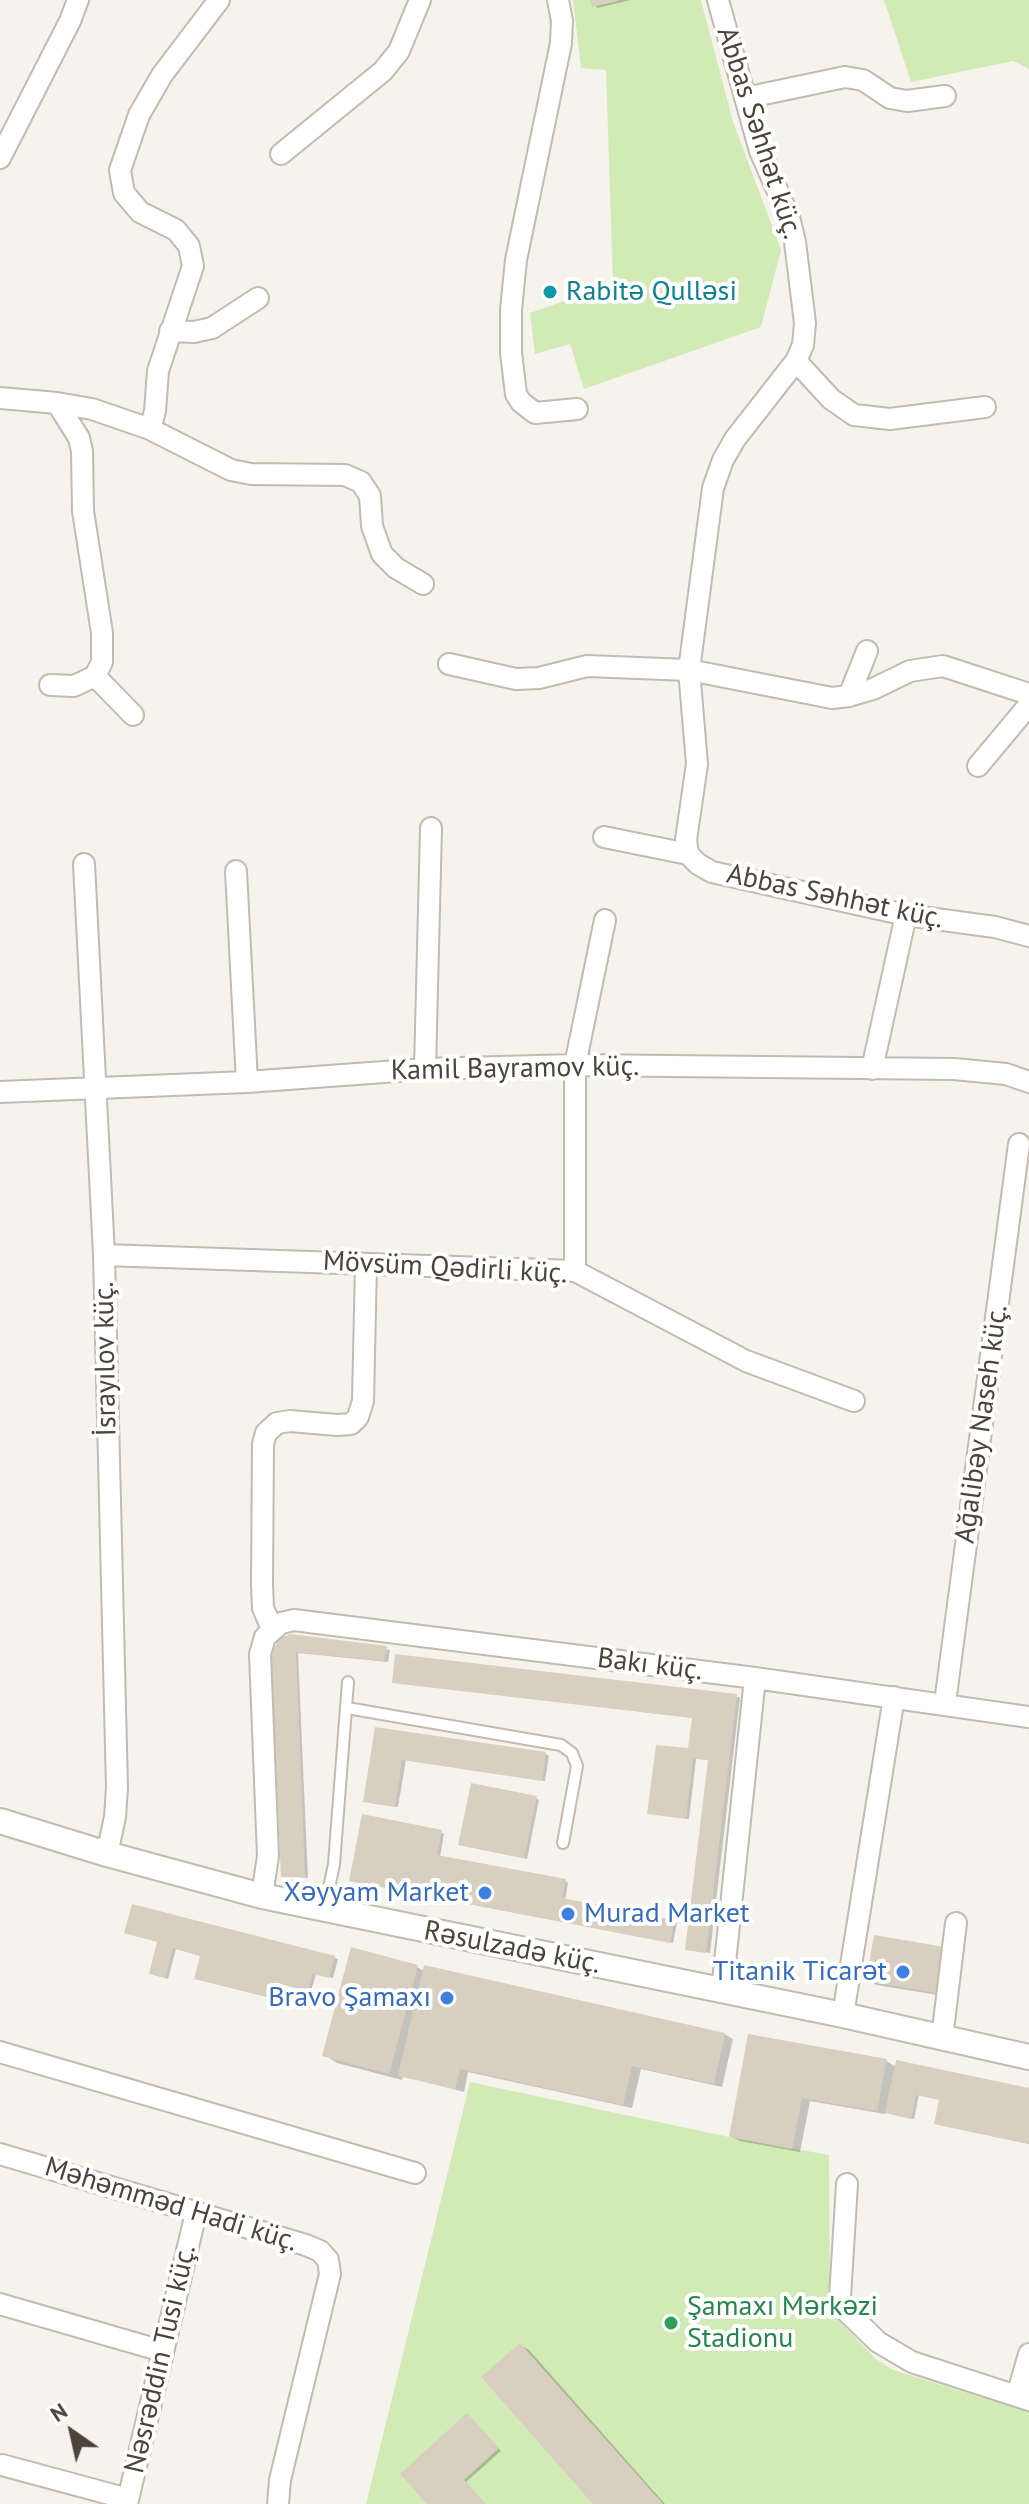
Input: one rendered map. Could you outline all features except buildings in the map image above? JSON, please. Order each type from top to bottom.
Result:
[{"type":"street","points":[[0,158],[78,0]]},
{"type":"street","points":[[150,429],[155,411],[158,371],[193,266],[189,246],[176,230],[140,212],[124,193],[120,170],[139,115],[162,75],[219,0]]},
{"type":"street","points":[[281,154],[383,71],[399,51],[420,0]]},
{"type":"street","points":[[558,0],[562,21],[561,43],[516,260],[511,353],[516,394],[521,402],[535,413],[577,409]]},
{"type":"street","name":"Abbas Səhhət küç.","points":[[718,0],[760,151],[789,217],[805,323],[803,345],[796,361],[735,439],[713,488],[689,670],[697,764],[686,840],[688,854],[712,872],[906,915],[995,927],[1029,936]]},
{"type":"street","points":[[745,98],[845,77],[863,80],[890,98],[907,101],[945,96]]},
{"type":"street","points":[[170,331],[194,332],[212,328],[258,298]]},
{"type":"street","points":[[796,361],[831,399],[854,415],[890,419],[985,407]]},
{"type":"street","points":[[0,398],[92,409],[150,429],[231,470],[251,474],[345,475],[361,482],[370,496],[372,526],[382,554],[396,568],[423,584]]},
{"type":"street","points":[[50,685],[74,686],[95,676],[102,662],[102,633],[83,511],[82,451],[79,438],[57,403]]},
{"type":"street","points":[[849,696],[867,651]]},
{"type":"street","points":[[449,664],[516,679],[539,678],[587,666],[689,670],[832,698],[873,689],[910,671],[943,666],[1029,694]]},
{"type":"street","points":[[95,676],[133,715]]},
{"type":"street","points":[[978,766],[1029,705]]},
{"type":"street","points":[[425,1069],[431,828]]},
{"type":"street","points":[[604,837],[688,854]]},
{"type":"street","name":"İsrayılov küç.","points":[[84,864],[104,1255],[117,1788],[107,1854]]},
{"type":"street","points":[[236,871],[247,1082]]},
{"type":"street","points":[[872,1069],[906,915]]},
{"type":"street","points":[[575,1271],[575,1065],[605,920]]},
{"type":"street","name":"Kamil Bayramov küç.","points":[[0,1092],[247,1082],[425,1069],[575,1065],[954,1069],[1006,1074],[1029,1082]]},
{"type":"street","name":"Ağalibəy Naseh küç.","points":[[945,1703],[1019,1144]]},
{"type":"street","name":"Mövsüm Qədirli küç.","points":[[104,1255],[575,1271],[746,1361],[854,1401]]},
{"type":"street","points":[[262,1896],[268,1856],[260,1654],[262,1643],[272,1629],[263,1608],[263,1444],[266,1433],[277,1423],[351,1424],[358,1417],[363,1401],[366,1264]]},
{"type":"street","name":"Bakı küç.","points":[[272,1629],[294,1620],[945,1703],[1029,1717]]},
{"type":"street","points":[[722,1991],[755,1678]]},
{"type":"street","points":[[843,2015],[894,1697]]},
{"type":"street","name":"Rəsulzadə küç.","points":[[0,1821],[262,1896],[843,2015],[1029,2057]]},
{"type":"street","points":[[942,2038],[956,1923]]},
{"type":"street","points":[[0,2052],[415,2173]]},
{"type":"street","name":"Məhəmməd Hadi küç.","points":[[0,2154],[306,2245],[320,2251],[328,2260],[330,2274],[280,2480],[278,2504]]},
{"type":"street","points":[[847,2184],[840,2297],[845,2310],[878,2342],[912,2362],[1023,2398],[1029,2354]]},
{"type":"street","name":"Nəsrəddin Tusi küç.","points":[[127,2502],[196,2213]]},
{"type":"street","points":[[0,2304],[162,2351]]},
{"type":"street","points":[[2,2465],[127,2502]]},
{"type":"lane","points":[[324,1910],[334,1864],[348,1682]]},
{"type":"lane","points":[[347,1708],[561,1745],[572,1753],[577,1766],[563,1843]]},
{"type":"green space","points":[[573,0],[701,0],[733,122],[781,250],[761,327],[584,389],[570,344],[535,354],[530,313],[613,284],[606,70],[581,68]]},
{"type":"green space","points":[[884,0],[1029,0],[1029,69],[1013,61],[911,82]]},
{"type":"green space","points":[[470,2082],[829,2155],[830,2299],[836,2318],[876,2359],[893,2370],[1029,2412],[1029,2504],[366,2504]]},
{"type":"place","name":"Rabitə Qulləsi","points":[[550,292]]},
{"type":"place","name":"Xəyyam Market","points":[[485,1893]]},
{"type":"place","name":"Murad Market","points":[[568,1914]]},
{"type":"place","name":"Titanik Ticarət","points":[[903,1972]]},
{"type":"place","name":"Bravo Şamaxı","points":[[447,1998]]},
{"type":"place","name":"Şamaxı Mərkəzi Stadionu","points":[[671,2323]]}]
